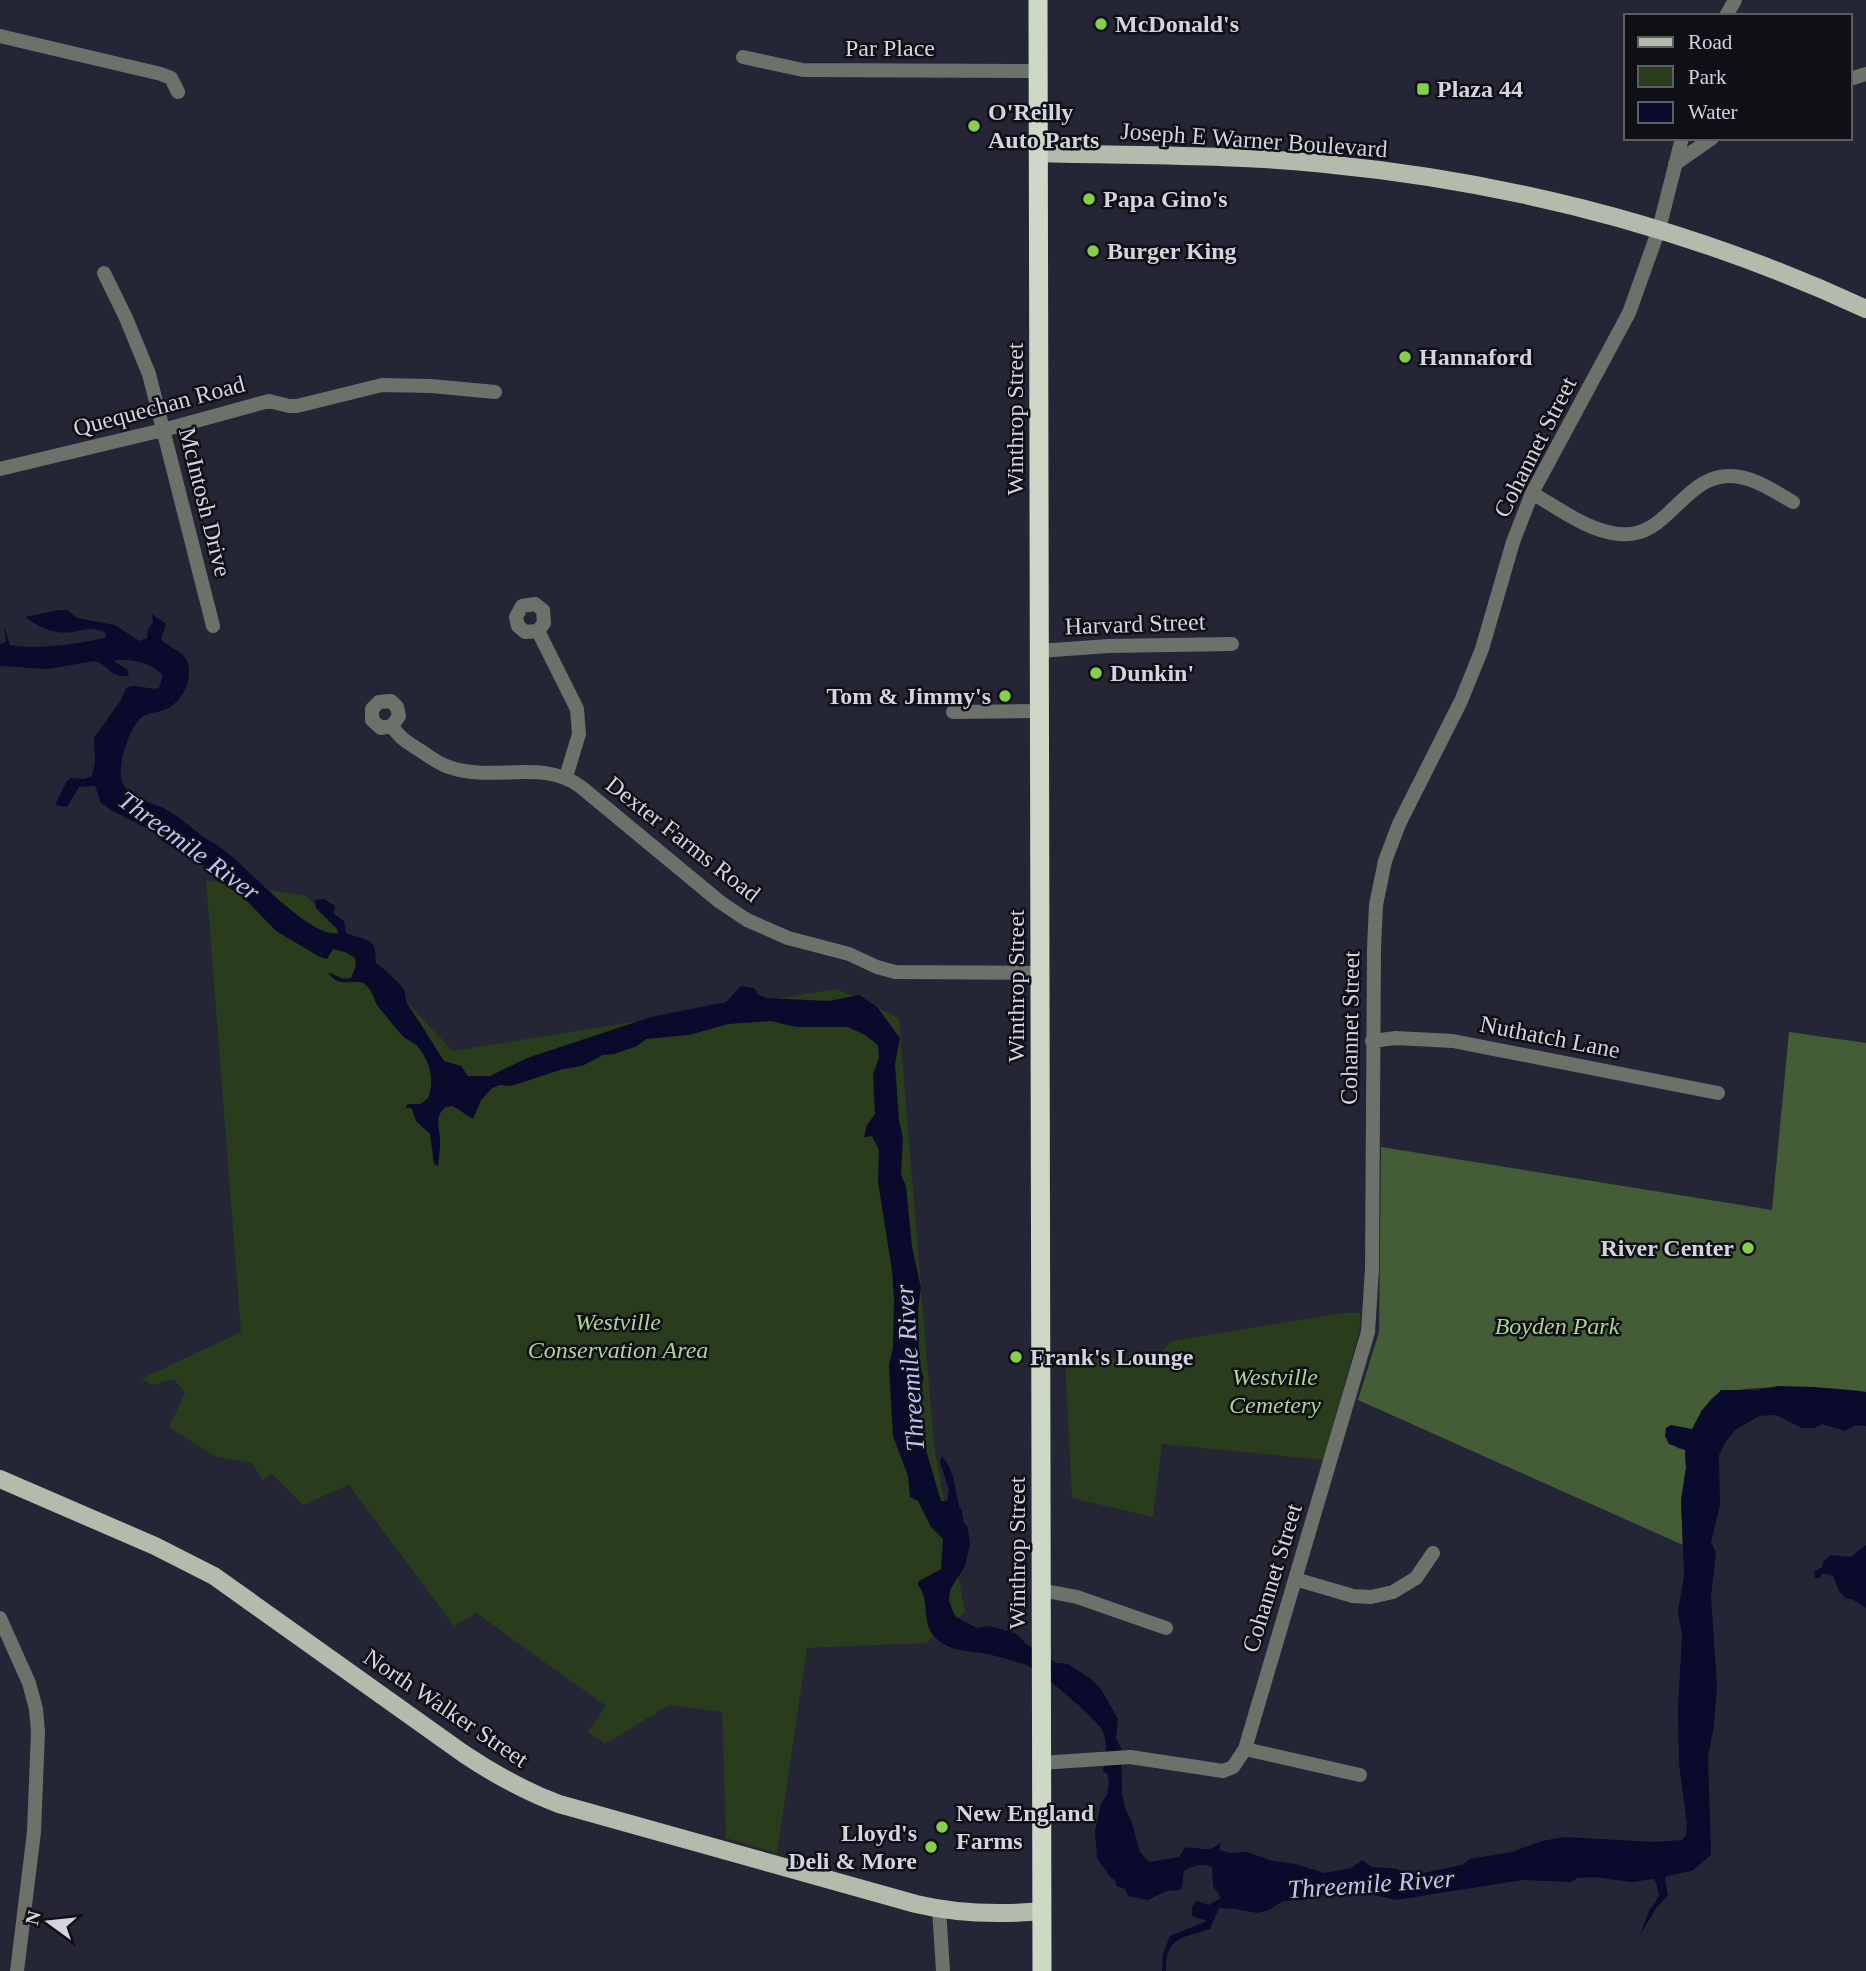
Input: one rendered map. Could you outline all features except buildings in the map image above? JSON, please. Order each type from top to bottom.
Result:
[{"type":"highway","name":"Winthrop Street","points":[[1038,0],[1042,1971]]},
{"type":"main road","name":"Joseph E Warner Boulevard","points":[[1038,153],[1158,155],[1324,164],[1514,192],[1659,229],[1767,267],[1866,309]]},
{"type":"main road","name":"North Walker Street","points":[[1,1482],[155,1546],[214,1576],[464,1754],[494,1774],[537,1796],[939,1909],[1007,1914],[1042,1911]]},
{"type":"street","points":[[0,36],[161,74],[171,78],[178,92]]},
{"type":"street","name":"Par Place","points":[[743,57],[803,70],[1038,72]]},
{"type":"street","name":"Cohannet Street","points":[[1245,1749],[1368,1332],[1372,1269],[1372,1041],[1376,905],[1388,850],[1474,670],[1513,542],[1532,493],[1629,313],[1659,229],[1681,140]]},
{"type":"street","points":[[1675,164],[1709,140]]},
{"type":"street","name":"McIntosh Drive","points":[[104,273],[141,350],[213,626]]},
{"type":"street","name":"Quequechan Road","points":[[0,469],[163,430],[269,401],[297,406],[382,385],[495,392]]},
{"type":"street","points":[[1532,493],[1585,523],[1622,535],[1650,530],[1704,482],[1721,477],[1751,480],[1793,502]]},
{"type":"street","points":[[538,631],[577,709],[579,734],[566,777]]},
{"type":"street","name":"Harvard Street","points":[[1040,651],[1110,646],[1232,644]]},
{"type":"street","points":[[953,712],[1040,711]]},
{"type":"street","name":"Dexter Farms Road","points":[[392,726],[403,739],[450,768],[550,773],[566,777],[582,787],[720,902],[771,932],[849,954],[895,972],[1040,973]]},
{"type":"street","name":"Nuthatch Lane","points":[[1372,1041],[1396,1038],[1453,1041],[1718,1093]]},
{"type":"street","points":[[1295,1579],[1353,1596],[1371,1597],[1393,1592],[1416,1578],[1433,1553]]},
{"type":"street","points":[[1041,1590],[1077,1597],[1166,1628]]},
{"type":"street","points":[[0,1618],[29,1683],[36,1709],[38,1732],[34,1832],[17,1971]]},
{"type":"street","points":[[1041,1763],[1126,1757],[1223,1771],[1233,1767],[1245,1749],[1360,1774]]},
{"type":"street","points":[[939,1909],[943,1971]]},
{"type":"green space","name":"Westville Conservation Area","points":[[206,880],[306,896],[453,1051],[837,989],[899,1018],[934,1446],[965,1612],[926,1643],[807,1648],[777,1853],[726,1838],[722,1712],[669,1705],[605,1744],[588,1732],[606,1706],[476,1613],[454,1626],[349,1485],[303,1505],[272,1474],[263,1480],[252,1463],[214,1456],[169,1427],[185,1393],[174,1379],[152,1385],[141,1379],[241,1332]]},
{"type":"green space","name":"Boyden Park","points":[[1789,1032],[1866,1043],[1866,1392],[1811,1387],[1761,1388],[1722,1393],[1712,1398],[1692,1430],[1671,1425],[1666,1428],[1677,1448],[1685,1450],[1686,1468],[1681,1500],[1683,1545],[1358,1400],[1379,1332],[1381,1147],[1772,1210]]},
{"type":"green space","name":"Westville Cemetery","points":[[1342,1313],[1361,1313],[1359,1333],[1324,1460],[1162,1444],[1153,1517],[1072,1498],[1065,1361],[1159,1355],[1171,1341]]},
{"type":"water","name":"Threemile River","points":[[67,610],[77,618],[115,625],[139,641],[147,638],[148,629],[153,622],[152,614],[166,624],[161,639],[186,659],[189,673],[186,688],[172,706],[144,716],[133,729],[122,763],[121,779],[124,787],[137,797],[171,812],[224,850],[279,900],[312,925],[326,932],[338,933],[316,908],[315,900],[324,899],[335,906],[334,914],[344,921],[346,933],[368,940],[374,946],[376,963],[402,987],[408,1005],[444,1061],[461,1066],[468,1076],[490,1076],[527,1058],[651,1017],[726,1002],[741,986],[754,988],[759,995],[767,998],[829,1001],[859,995],[877,1007],[900,1038],[895,1064],[899,1121],[903,1138],[901,1175],[906,1186],[912,1247],[921,1288],[918,1309],[919,1367],[924,1378],[918,1393],[918,1404],[921,1433],[941,1501],[947,1501],[949,1490],[940,1462],[942,1456],[953,1477],[964,1523],[968,1528],[970,1545],[965,1566],[950,1590],[949,1601],[956,1617],[977,1628],[990,1626],[1017,1634],[1026,1644],[1056,1663],[1068,1664],[1101,1689],[1118,1719],[1116,1738],[1121,1748],[1122,1795],[1126,1811],[1140,1852],[1149,1862],[1179,1857],[1185,1848],[1208,1849],[1221,1842],[1219,1850],[1230,1853],[1247,1852],[1324,1873],[1351,1868],[1362,1860],[1372,1867],[1419,1874],[1565,1837],[1654,1842],[1682,1840],[1686,1835],[1687,1824],[1679,1764],[1678,1709],[1682,1634],[1678,1612],[1684,1575],[1681,1500],[1686,1468],[1685,1450],[1669,1444],[1665,1436],[1666,1428],[1671,1425],[1692,1429],[1702,1410],[1721,1390],[1757,1390],[1778,1386],[1866,1392],[1866,1426],[1856,1425],[1845,1431],[1822,1424],[1814,1428],[1802,1428],[1776,1415],[1759,1416],[1735,1430],[1719,1455],[1720,1505],[1711,1542],[1716,1553],[1711,1597],[1717,1685],[1714,1727],[1708,1756],[1711,1855],[1692,1871],[1667,1876],[1665,1879],[1668,1895],[1657,1907],[1640,1935],[1649,1911],[1659,1896],[1653,1879],[1632,1882],[1594,1877],[1577,1878],[1571,1882],[1523,1880],[1396,1900],[1369,1894],[1335,1892],[1303,1900],[1283,1901],[1269,1910],[1257,1913],[1219,1908],[1210,1929],[1184,1937],[1173,1945],[1169,1951],[1166,1971],[1162,1971],[1163,1954],[1170,1936],[1207,1921],[1192,1916],[1196,1901],[1209,1905],[1221,1898],[1213,1886],[1212,1867],[1198,1865],[1184,1871],[1182,1887],[1179,1890],[1167,1891],[1148,1900],[1128,1896],[1125,1889],[1117,1886],[1097,1858],[1095,1831],[1109,1781],[1107,1773],[1103,1772],[1105,1740],[1098,1724],[1066,1694],[1031,1668],[988,1654],[948,1646],[932,1634],[929,1627],[924,1598],[918,1585],[919,1581],[941,1569],[943,1539],[931,1527],[918,1501],[910,1497],[908,1476],[893,1436],[889,1365],[893,1348],[892,1270],[878,1182],[879,1150],[872,1136],[864,1137],[867,1125],[875,1114],[873,1074],[879,1058],[878,1045],[848,1027],[796,1027],[771,1021],[728,1024],[689,1035],[646,1039],[637,1046],[603,1055],[582,1066],[563,1069],[511,1086],[500,1085],[492,1088],[481,1100],[473,1119],[453,1106],[446,1107],[438,1119],[438,1166],[434,1164],[430,1134],[416,1121],[412,1109],[405,1107],[408,1104],[421,1104],[428,1098],[431,1078],[426,1058],[380,1009],[366,985],[337,981],[328,972],[343,979],[351,978],[356,966],[355,958],[333,949],[327,959],[320,957],[276,931],[244,898],[197,860],[101,803],[95,786],[79,787],[67,807],[55,805],[67,781],[71,778],[84,779],[92,776],[95,763],[94,738],[121,700],[126,688],[159,688],[163,676],[147,664],[126,660],[113,661],[127,669],[129,676],[117,675],[94,661],[48,669],[0,666],[0,644],[6,642],[4,626],[10,645],[58,646],[106,637],[106,633],[94,629],[67,633],[54,631],[25,617]]},
{"type":"water","points":[[1866,1545],[1866,1608],[1852,1599],[1846,1599],[1839,1591],[1833,1576],[1823,1573],[1820,1578],[1815,1578],[1814,1572],[1822,1567],[1830,1555],[1851,1557]]},
{"type":"place","name":"McDonald's","points":[[1101,24]]},
{"type":"place","name":"Plaza 44","points":[[1423,89]]},
{"type":"place","name":"O'Reilly Auto Parts","points":[[974,126]]},
{"type":"place","name":"Papa Gino's","points":[[1089,199]]},
{"type":"place","name":"Burger King","points":[[1093,251]]},
{"type":"place","name":"Hannaford","points":[[1405,357]]},
{"type":"place","name":"Dunkin'","points":[[1096,673]]},
{"type":"place","name":"Tom & Jimmy's","points":[[1005,696]]},
{"type":"place","name":"River Center","points":[[1748,1248]]},
{"type":"place","name":"Frank's Lounge","points":[[1016,1357]]},
{"type":"place","name":"New England Farms","points":[[942,1827]]},
{"type":"place","name":"Lloyd's Deli & More","points":[[931,1847]]}]
